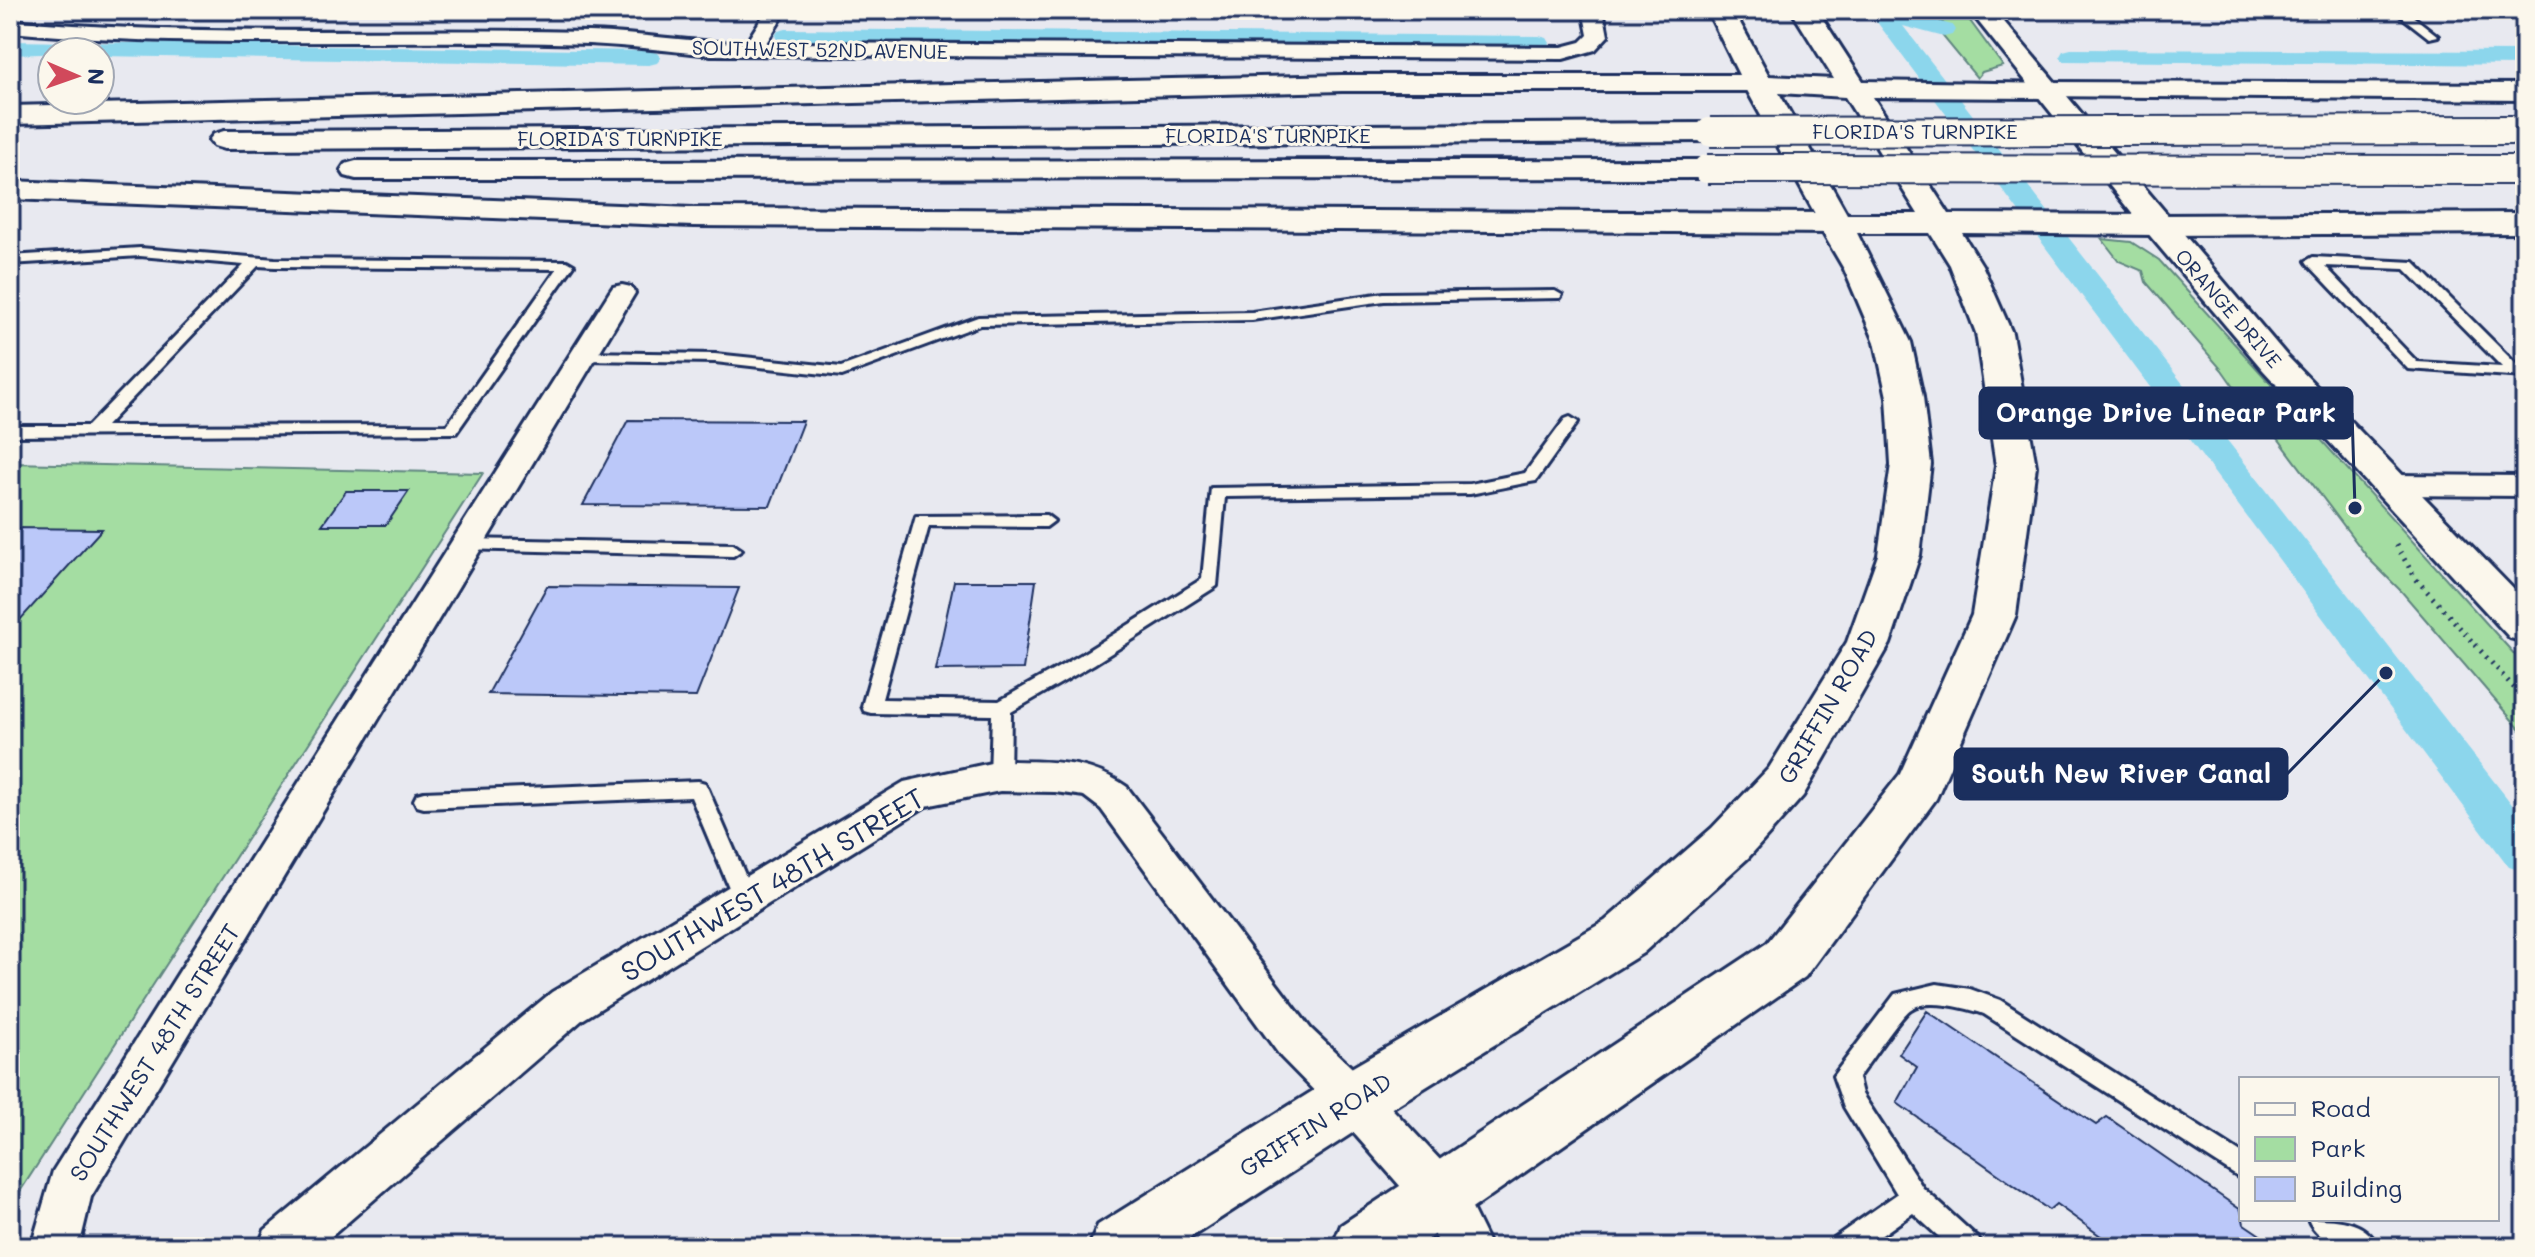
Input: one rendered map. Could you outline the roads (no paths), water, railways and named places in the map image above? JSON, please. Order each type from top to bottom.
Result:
[{"type":"main road","name":"GRIFFIN ROAD","points":[[1120,1247],[1353,1099],[1624,937],[1730,843],[1786,782],[1868,644],[1899,555],[1911,464],[1905,397],[1893,342],[1861,269],[1833,223],[1720,10]]},
{"type":"main road","points":[[1363,1247],[1786,960],[1919,785],[1994,615],[2016,466],[1994,333],[1969,272],[1804,10]]},
{"type":"main road","points":[[10,115],[1373,83],[1757,83],[1895,90],[2525,92]]},
{"type":"main road","name":"FLORIDA'S TURNPIKE","points":[[201,140],[2525,130]]},
{"type":"main road","points":[[10,140],[137,140]]},
{"type":"main road","points":[[10,170],[232,170]]},
{"type":"main road","name":"FLORIDA'S TURNPIKE","points":[[327,170],[2525,170]]},
{"type":"main road","points":[[10,190],[693,217],[2096,227],[2525,223]]},
{"type":"street","points":[[752,49],[777,10]]},
{"type":"street","name":"SOUTHWEST 52ND AVENUE","points":[[10,26],[28,30],[132,34],[591,38],[711,49],[1563,53],[1588,46],[1598,36],[1593,10]]},
{"type":"street","name":"ORANGE DRIVE","points":[[1981,10],[2275,363],[2525,627]]},
{"type":"street","points":[[132,34],[155,14]]},
{"type":"street","name":"SOUTHWEST 48TH STREET","points":[[55,1247],[70,1188],[622,293]]},
{"type":"street","points":[[2390,485],[2525,486]]},
{"type":"street","name":"SOUTHWEST 48TH STREET","points":[[282,1247],[567,1006],[917,793],[1000,776],[1055,777],[1093,783],[1114,798],[1296,1043],[1353,1099],[1440,1195],[1467,1247]]},
{"type":"lane","points":[[2398,10],[2433,36]]},
{"type":"lane","points":[[10,260],[140,252],[255,261],[567,265],[451,430],[10,431]]},
{"type":"lane","points":[[92,431],[255,261]]},
{"type":"lane","points":[[2313,261],[2409,265],[2521,373],[2413,366],[2313,261]]},
{"type":"lane","points":[[583,356],[715,358],[842,372],[978,321],[1252,316],[1384,297],[1555,295]]},
{"type":"lane","points":[[1046,521],[922,520],[871,706],[1002,708],[1088,659],[1211,582],[1217,492],[1470,489],[1530,477],[1570,422]]},
{"type":"lane","points":[[466,545],[733,550]]},
{"type":"lane","points":[[1000,776],[1002,708]]},
{"type":"lane","points":[[424,800],[698,789],[744,898]]},
{"type":"lane","points":[[1969,1247],[1914,1197],[1852,1099],[1845,1076],[1903,1001],[1917,995],[1963,995],[1992,1007],[2239,1166]]},
{"type":"lane","points":[[1843,1247],[1914,1197]]},
{"type":"lane","points":[[2324,1221],[2365,1247]]},
{"type":"waterway","points":[[1881,13],[1944,30]]},
{"type":"waterway","points":[[1881,13],[2525,854]]},
{"type":"waterway","points":[[786,36],[1539,43]]},
{"type":"waterway","points":[[10,48],[649,58]]},
{"type":"waterway","points":[[2071,56],[2525,58]]},
{"type":"place","name":"Orange Drive Linear Park","points":[[2355,508]]},
{"type":"place","name":"South New River Canal","points":[[2386,673]]}]
